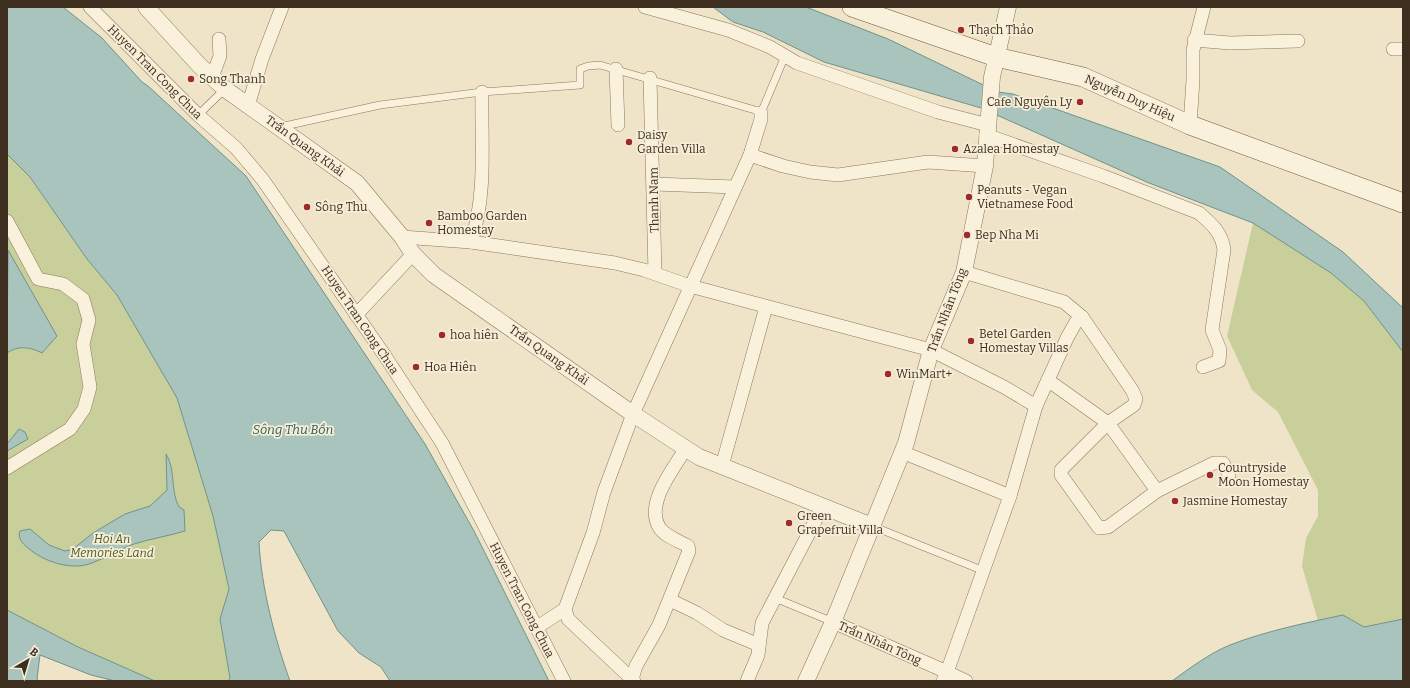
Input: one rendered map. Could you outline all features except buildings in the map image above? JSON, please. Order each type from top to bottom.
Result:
[{"type":"main road","name":"Nguyễn Duy Hiệu","points":[[852,7],[996,57],[1083,77],[1190,126],[1403,204]]},
{"type":"street","name":"Huyen Tran Cong Chua","points":[[90,7],[198,116],[236,148],[264,180],[442,443],[564,681]]},
{"type":"street","name":"Trần Quang Khải","points":[[146,7],[199,65],[225,89],[357,183],[402,237],[413,254],[434,275],[633,414],[699,457],[872,526]]},
{"type":"street","points":[[248,106],[264,52],[282,7]]},
{"type":"street","points":[[646,7],[728,30],[770,47],[796,63],[987,128],[1103,176],[1199,213],[1212,224],[1222,239],[1224,250],[1212,330],[1220,350],[1219,360],[1203,367]]},
{"type":"street","points":[[996,57],[1008,7]]},
{"type":"street","points":[[1190,126],[1194,40],[1204,7]]},
{"type":"street","points":[[212,77],[220,56],[219,39]]},
{"type":"street","points":[[1194,40],[1230,43],[1298,41]]},
{"type":"street","name":"Trần Nhân Tông","points":[[966,681],[945,677],[833,622],[902,452],[931,350],[964,272],[985,166],[992,77],[996,57]]},
{"type":"street","points":[[616,69],[618,125]]},
{"type":"street","name":"Thanh Nam","points":[[650,78],[654,184],[655,273]]},
{"type":"street","points":[[471,242],[476,227],[481,188],[482,92]]},
{"type":"street","points":[[536,628],[565,609],[593,534],[604,492],[633,414],[750,155],[761,119],[760,114]]},
{"type":"street","points":[[750,155],[810,172],[838,174],[928,162],[985,166]]},
{"type":"street","points":[[654,184],[735,186]]},
{"type":"street","points":[[7,221],[38,279],[63,284],[83,299],[89,320],[83,344],[90,387],[84,408],[70,430],[7,468]]},
{"type":"street","points":[[402,237],[471,242],[615,263],[655,273],[690,286],[931,350],[998,384],[1036,406]]},
{"type":"street","points":[[356,315],[413,254]]},
{"type":"street","points":[[964,272],[1064,302],[1082,317],[1132,390],[1136,399],[1134,405],[1108,423],[1061,470],[1061,475],[1099,528],[1108,527],[1156,491],[1214,463],[1223,463],[1229,475]]},
{"type":"street","points":[[722,466],[766,307]]},
{"type":"street","points":[[945,677],[1010,496],[1036,406],[1067,338],[1076,322],[1082,317]]},
{"type":"street","points":[[1049,380],[1108,423],[1156,491]]},
{"type":"street","points":[[633,680],[636,666],[659,625],[670,600],[689,548],[665,533],[659,527],[657,520],[656,498],[686,448]]},
{"type":"street","points":[[902,452],[1010,496]]},
{"type":"street","points":[[747,681],[758,655],[758,645],[762,623],[822,506]]},
{"type":"street","points":[[670,600],[723,630],[758,645]]},
{"type":"street","points":[[565,609],[568,619],[633,680]]},
{"type":"street","points":[[806,681],[833,622]]},
{"type":"lane","points":[[280,127],[380,105],[482,92],[580,84],[580,69],[588,66],[600,65],[650,78],[755,110],[760,114],[785,56]]},
{"type":"lane","points":[[198,116],[225,89]]},
{"type":"lane","points":[[872,526],[984,571]]},
{"type":"lane","points":[[775,598],[833,622]]},
{"type":"green space","name":"Hoi An Memories Land","points":[[7,154],[30,177],[87,259],[117,295],[177,398],[213,516],[229,589],[220,619],[230,678],[228,681],[155,681],[78,647],[7,610]]},
{"type":"green space","points":[[1253,223],[1331,273],[1364,301],[1403,352],[1403,619],[1364,627],[1343,615],[1318,621],[1302,566],[1306,538],[1318,516],[1318,490],[1278,412],[1252,390],[1227,336]]},
{"type":"water","name":"Sông Thu Bồn","points":[[7,7],[63,7],[102,38],[142,82],[246,176],[425,444],[474,531],[549,681],[390,681],[381,667],[359,653],[338,631],[284,531],[271,530],[259,542],[260,559],[270,613],[279,648],[290,681],[228,681],[230,678],[220,619],[229,589],[213,516],[177,398],[117,295],[87,259],[30,177],[7,154]]},
{"type":"water","points":[[713,7],[806,7],[888,39],[998,92],[1013,94],[1220,167],[1343,252],[1403,308],[1403,352],[1364,301],[1331,273],[1253,223],[1149,183],[981,108],[824,62],[763,32],[733,22]]},
{"type":"water","points":[[8,250],[57,336],[42,353],[33,349],[20,348],[11,350],[7,353]]},
{"type":"water","points":[[19,429],[25,432],[28,439],[7,451],[7,444]]},
{"type":"water","points":[[166,454],[171,467],[176,500],[179,507],[184,510],[185,531],[134,544],[92,563],[76,566],[58,564],[50,561],[35,553],[21,541],[19,536],[20,531],[30,529],[49,545],[65,551],[73,549],[93,533],[125,514],[150,506],[167,490]]},
{"type":"water","points":[[7,610],[78,647],[155,681],[115,681],[91,675],[40,655],[37,679],[39,681],[7,681]]},
{"type":"water","points":[[1343,615],[1364,627],[1403,619],[1403,681],[1172,681],[1208,656],[1230,645],[1272,631]]},
{"type":"place","name":"Thạch Thảo","points":[[961,30]]},
{"type":"place","name":"Song Thanh","points":[[191,79]]},
{"type":"place","name":"Cafe Nguyên Ly","points":[[1080,102]]},
{"type":"place","name":"Daisy Garden Villa","points":[[629,142]]},
{"type":"place","name":"Azalea Homestay","points":[[955,149]]},
{"type":"place","name":"Peanuts - Vegan Vietnamese Food","points":[[969,197]]},
{"type":"place","name":"Sông Thu","points":[[307,207]]},
{"type":"place","name":"Bamboo Garden Homestay","points":[[429,223]]},
{"type":"place","name":"Bep Nha Mi","points":[[967,235]]},
{"type":"place","name":"hoa hiên","points":[[442,335]]},
{"type":"place","name":"Betel Garden Homestay Villas","points":[[971,341]]},
{"type":"place","name":"Hoa Hiên","points":[[416,367]]},
{"type":"place","name":"WinMart+","points":[[888,374]]},
{"type":"place","name":"Countryside Moon Homestay","points":[[1210,475]]},
{"type":"place","name":"Jasmine Homestay","points":[[1175,501]]},
{"type":"place","name":"Green Grapefruit Villa","points":[[789,523]]}]
